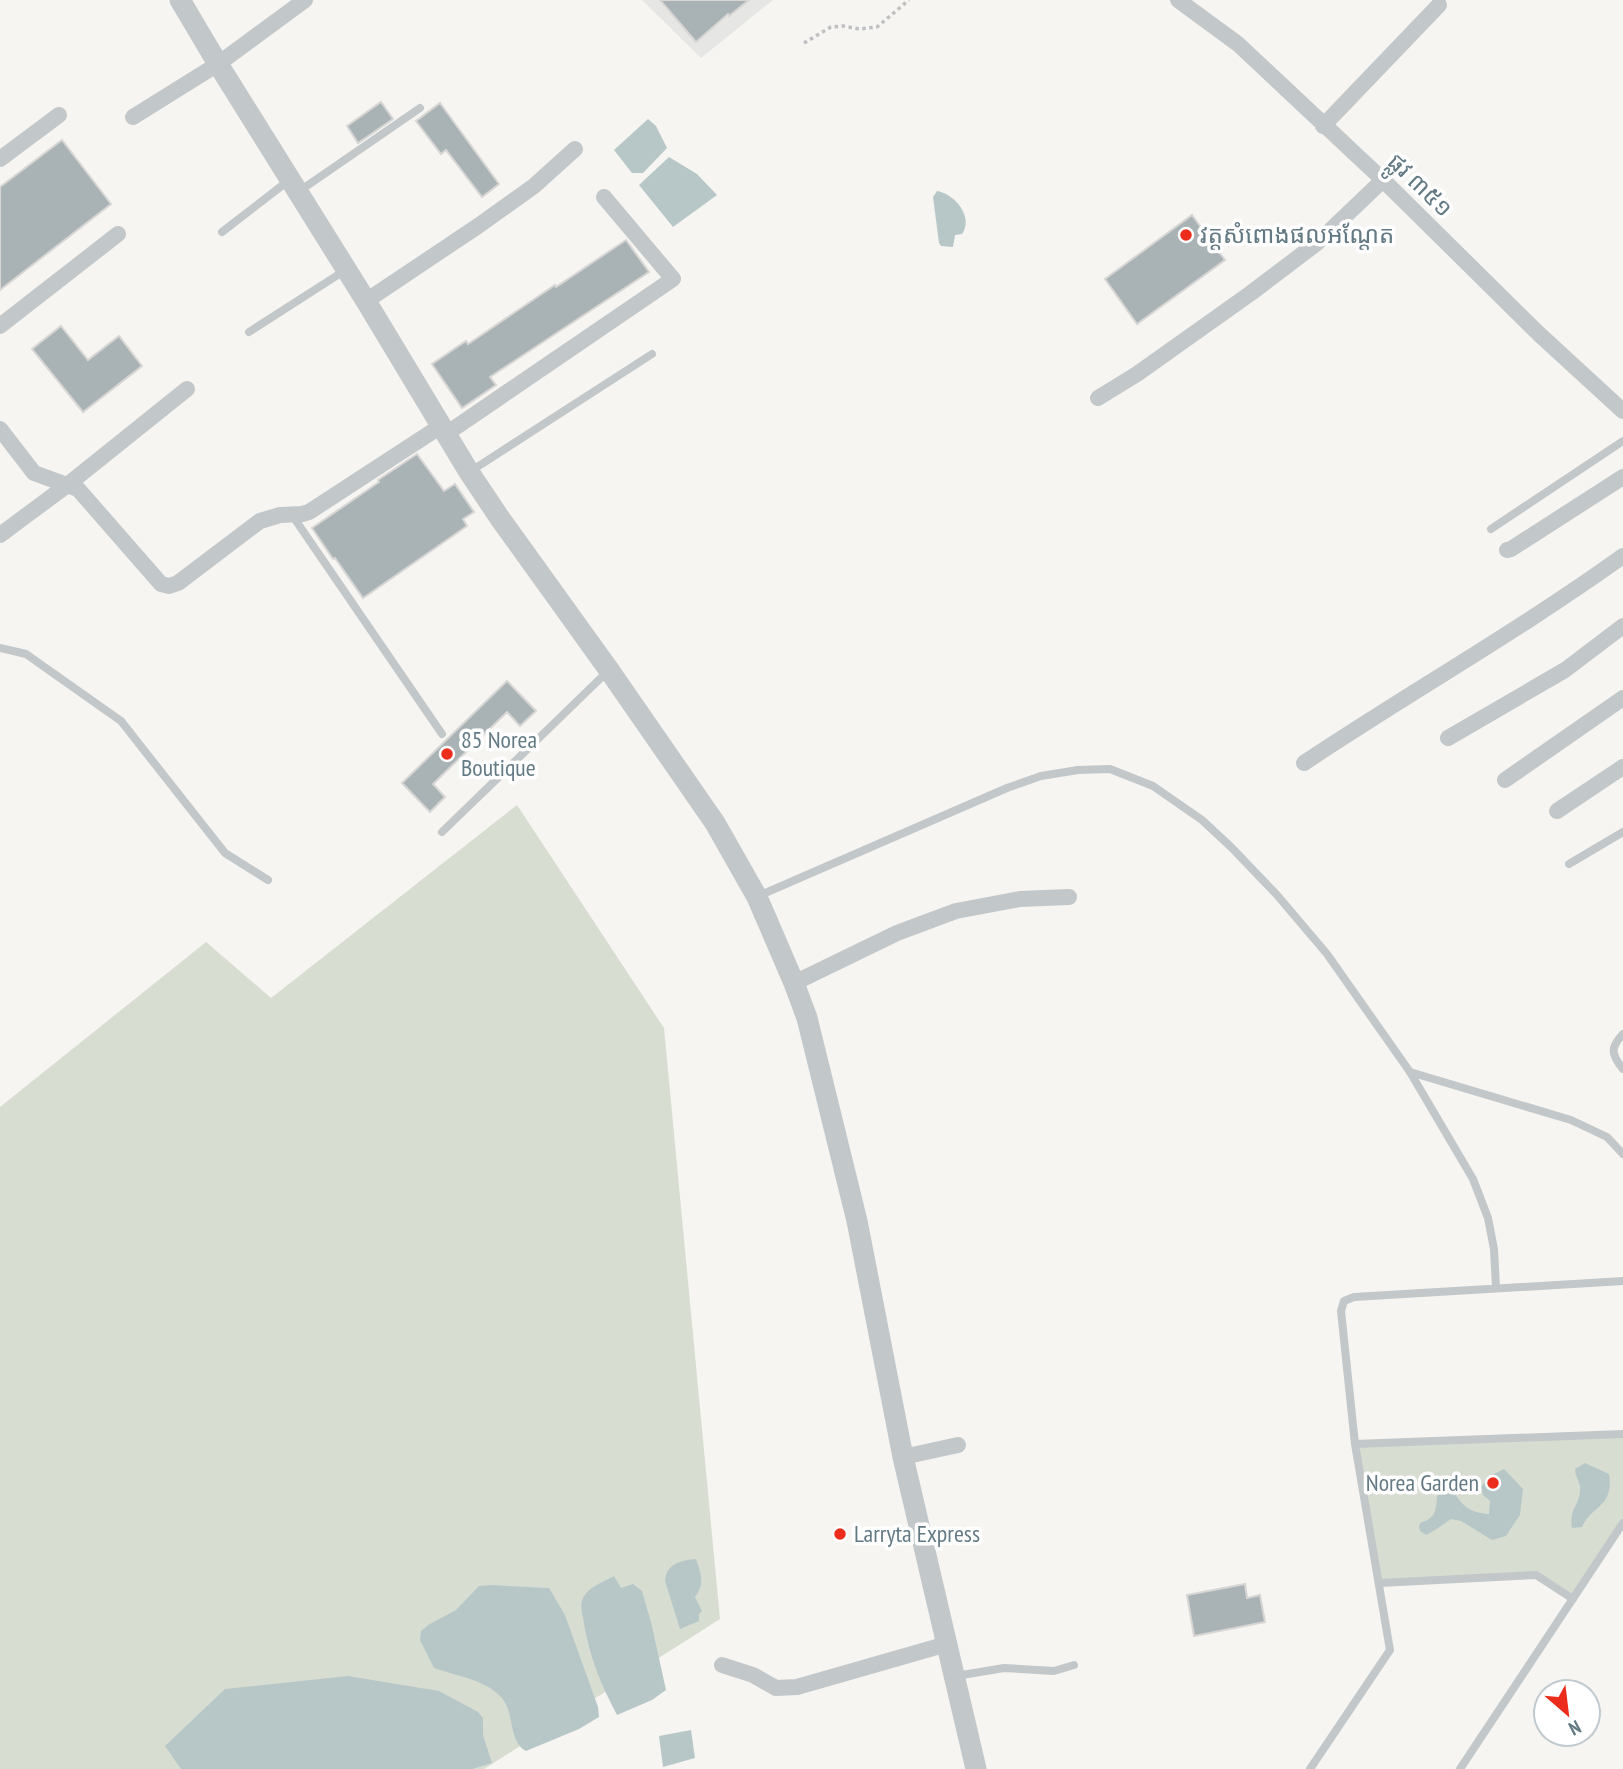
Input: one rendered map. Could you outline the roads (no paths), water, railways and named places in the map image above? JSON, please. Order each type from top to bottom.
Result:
[{"type":"street","points":[[180,0],[469,472],[715,823],[757,897],[807,1018],[857,1221],[903,1457],[975,1768]]},
{"type":"street","points":[[133,117],[218,64],[305,0]]},
{"type":"street","name":"ផ្លូវ ៣៥១","points":[[1178,0],[1238,44],[1383,180],[1539,334],[1623,411]]},
{"type":"street","points":[[1324,126],[1439,5]]},
{"type":"street","points":[[0,159],[59,114]]},
{"type":"street","points":[[366,301],[534,186],[575,149]]},
{"type":"street","points":[[1098,398],[1137,374],[1317,243],[1383,180]]},
{"type":"street","points":[[0,429],[34,473],[78,489],[160,584],[169,586],[178,583],[260,521],[281,515],[309,512],[443,430],[673,279],[604,197]]},
{"type":"street","points":[[0,326],[118,234]]},
{"type":"street","points":[[0,535],[187,389]]},
{"type":"street","points":[[1507,550],[1623,477]]},
{"type":"street","points":[[1304,763],[1375,715],[1583,585],[1623,556]]},
{"type":"street","points":[[1448,738],[1565,670],[1623,626]]},
{"type":"street","points":[[1505,780],[1623,698]]},
{"type":"street","points":[[1557,811],[1623,767]]},
{"type":"street","points":[[794,983],[897,933],[956,911],[1020,899],[1069,897]]},
{"type":"street","points":[[903,1457],[958,1445]]},
{"type":"street","points":[[722,1665],[753,1675],[776,1688],[797,1687],[947,1644]]},
{"type":"lane","points":[[222,232],[420,108]]},
{"type":"lane","points":[[249,332],[347,270]]},
{"type":"lane","points":[[469,472],[652,354]]},
{"type":"lane","points":[[1491,529],[1623,441]]},
{"type":"lane","points":[[292,515],[442,734]]},
{"type":"lane","points":[[0,648],[26,654],[121,721],[225,853],[268,880]]},
{"type":"lane","points":[[442,832],[609,670]]},
{"type":"lane","points":[[757,897],[1007,788],[1041,776],[1078,770],[1110,769],[1153,786],[1202,820],[1277,895],[1326,954],[1410,1072],[1473,1179],[1488,1218],[1494,1249],[1496,1287]]},
{"type":"lane","points":[[1569,864],[1623,832]]},
{"type":"lane","points":[[1623,1034],[1614,1045],[1613,1054],[1623,1069]]},
{"type":"lane","points":[[1410,1072],[1572,1120],[1607,1137],[1623,1154]]},
{"type":"lane","points":[[1310,1769],[1390,1650],[1355,1444],[1341,1311],[1345,1301],[1354,1297],[1623,1281]]},
{"type":"lane","points":[[1355,1444],[1623,1434]]},
{"type":"lane","points":[[1460,1769],[1623,1523]]},
{"type":"lane","points":[[1380,1583],[1536,1576],[1573,1599]]},
{"type":"lane","points":[[955,1676],[1004,1668],[1054,1671],[1074,1665]]},
{"type":"place","name":"វត្តសំពោងផលអណ្តែត","points":[[1186,235]]},
{"type":"place","name":"85 Norea Boutique","points":[[447,754]]},
{"type":"place","name":"Norea Garden","points":[[1493,1483]]},
{"type":"place","name":"Larryta Express","points":[[840,1534]]}]
